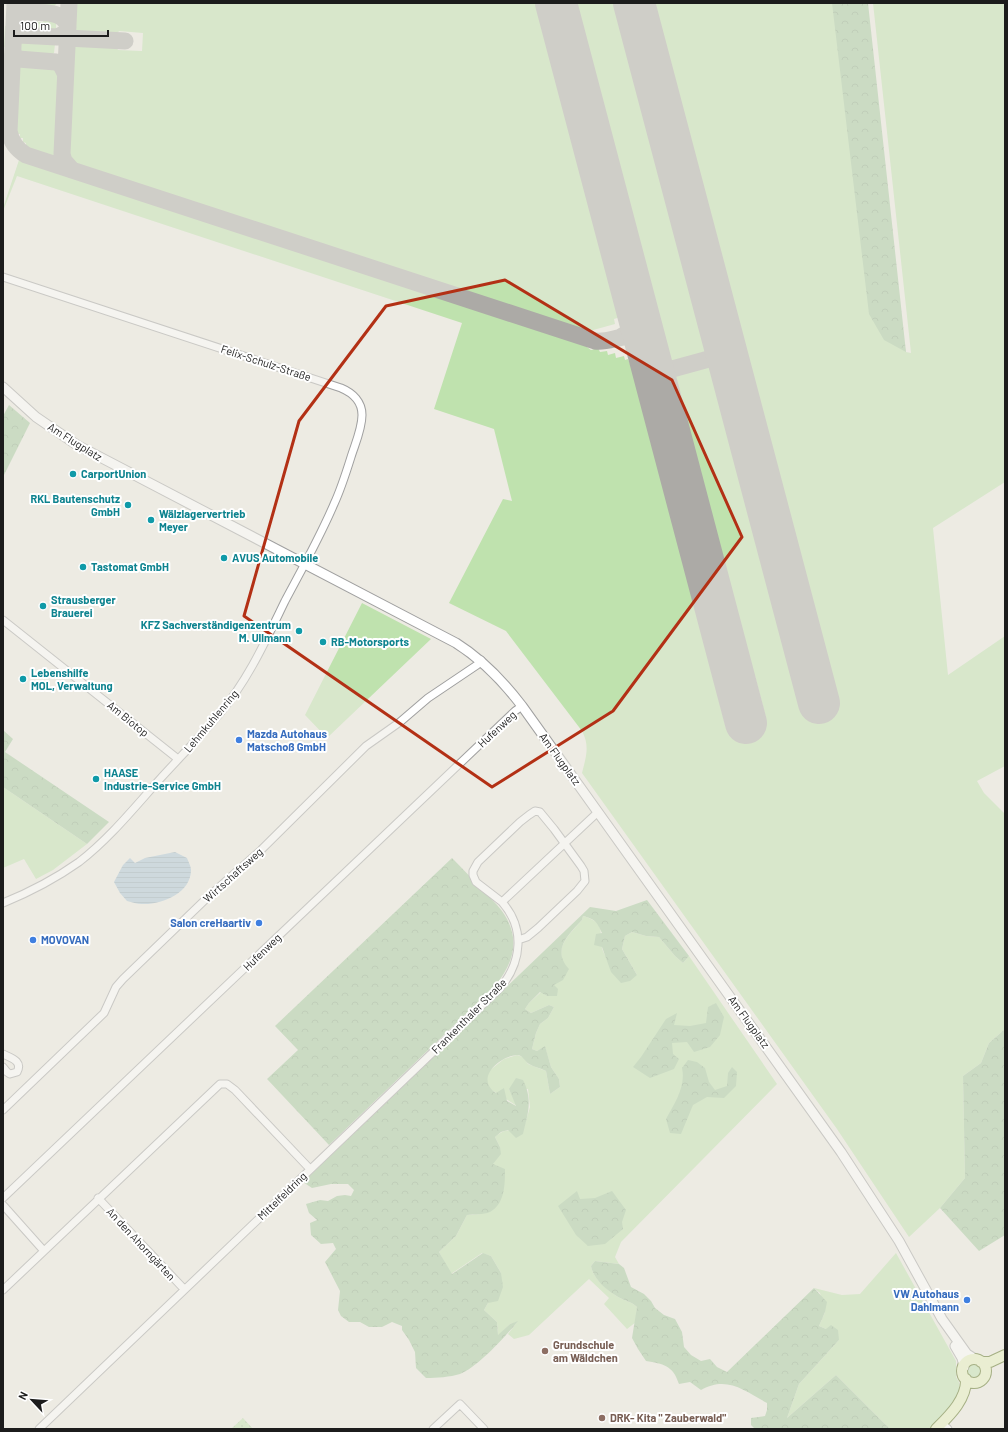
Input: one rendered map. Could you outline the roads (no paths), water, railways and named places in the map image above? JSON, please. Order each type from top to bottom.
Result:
[{"type":"main road","points":[[978,1382],[970,1382],[963,1374],[964,1367],[968,1361],[978,1360],[990,1362],[1005,1356]]},
{"type":"main road","points":[[978,1360],[985,1367],[985,1374]]},
{"type":"main road","points":[[942,1427],[961,1406],[978,1382],[984,1378],[985,1374],[1005,1361]]},
{"type":"main road","points":[[942,1427],[959,1402],[966,1387],[966,1379]]},
{"type":"street","name":"Felix-Schulz-Straße","points":[[3,277],[341,388],[354,396],[362,410],[360,429],[335,502],[304,564]]},
{"type":"street","name":"Am Flugplatz","points":[[3,387],[36,417],[77,445],[456,643],[481,660],[504,683],[841,1152],[899,1241],[942,1319],[962,1358],[964,1367]]},
{"type":"street","name":"Lehmkuhlenring","points":[[3,903],[42,885],[79,862],[116,828],[221,712],[236,692],[256,658],[304,564]]},
{"type":"street","name":"Am Biotop","points":[[3,620],[178,759]]},
{"type":"street","name":"Wirtschaftsweg","points":[[3,1110],[104,1013],[116,987],[123,979],[209,896],[271,841],[339,774],[355,756],[366,746],[400,722],[428,698],[477,666],[481,660]]},
{"type":"street","name":"Hufenweg","points":[[3,1198],[501,724],[522,706]]},
{"type":"street","name":"Frankenthaler Straße","points":[[310,1169],[508,978],[517,955],[518,940],[513,919],[502,902],[476,882],[473,871],[478,862],[529,814],[535,812],[540,812],[544,816],[565,843]]},
{"type":"street","points":[[502,902],[598,812]]},
{"type":"street","points":[[518,940],[527,937],[538,928],[577,891],[585,881],[584,871],[565,843]]},
{"type":"street","points":[[3,1054],[17,1060],[19,1068],[17,1072],[10,1074],[3,1067]]},
{"type":"street","name":"Mittelfeldring","points":[[3,1290],[98,1198],[220,1084],[228,1084],[235,1090],[310,1169],[39,1429]]},
{"type":"street","name":"An den Ahorngärten","points":[[98,1198],[184,1289]]},
{"type":"street","points":[[3,1205],[44,1251]]},
{"type":"street","name":"Am Flugplatz","points":[[942,1319],[967,1354],[978,1360]]},
{"type":"street","points":[[433,1429],[460,1404],[484,1429]]},
{"type":"water","points":[[175,852],[187,858],[191,868],[190,878],[181,891],[166,900],[150,904],[140,904],[127,901],[120,893],[114,882],[123,865],[130,858],[135,863],[145,858]]},
{"type":"place","name":"CarportUnion","points":[[73,474]]},
{"type":"place","name":"RKL Bautenschutz GmbH","points":[[128,505]]},
{"type":"place","name":"Wälzlagervertrieb Meyer","points":[[151,520]]},
{"type":"place","name":"AVUS Automobile","points":[[224,558]]},
{"type":"place","name":"Tastomat GmbH","points":[[83,567]]},
{"type":"place","name":"Strausberger Brauerei","points":[[43,606]]},
{"type":"place","name":"KFZ Sachverständigenzentrum M. Ullmann","points":[[299,631]]},
{"type":"place","name":"RB-Motorsports","points":[[323,642]]},
{"type":"place","name":"Lebenshilfe MOL, Verwaltung","points":[[23,679]]},
{"type":"place","name":"Mazda Autohaus Matschoß GmbH","points":[[239,740]]},
{"type":"place","name":"HAASE Industrie-Service GmbH","points":[[96,779]]},
{"type":"place","name":"Salon creHaartiv","points":[[259,923]]},
{"type":"place","name":"MOVOVAN","points":[[33,940]]},
{"type":"place","name":"VW Autohaus Dahlmann","points":[[967,1300]]},
{"type":"place","name":"Grundschule am Wäldchen","points":[[545,1351]]},
{"type":"place","name":"DRK- Kita \" Zauberwald\"","points":[[602,1418]]}]
